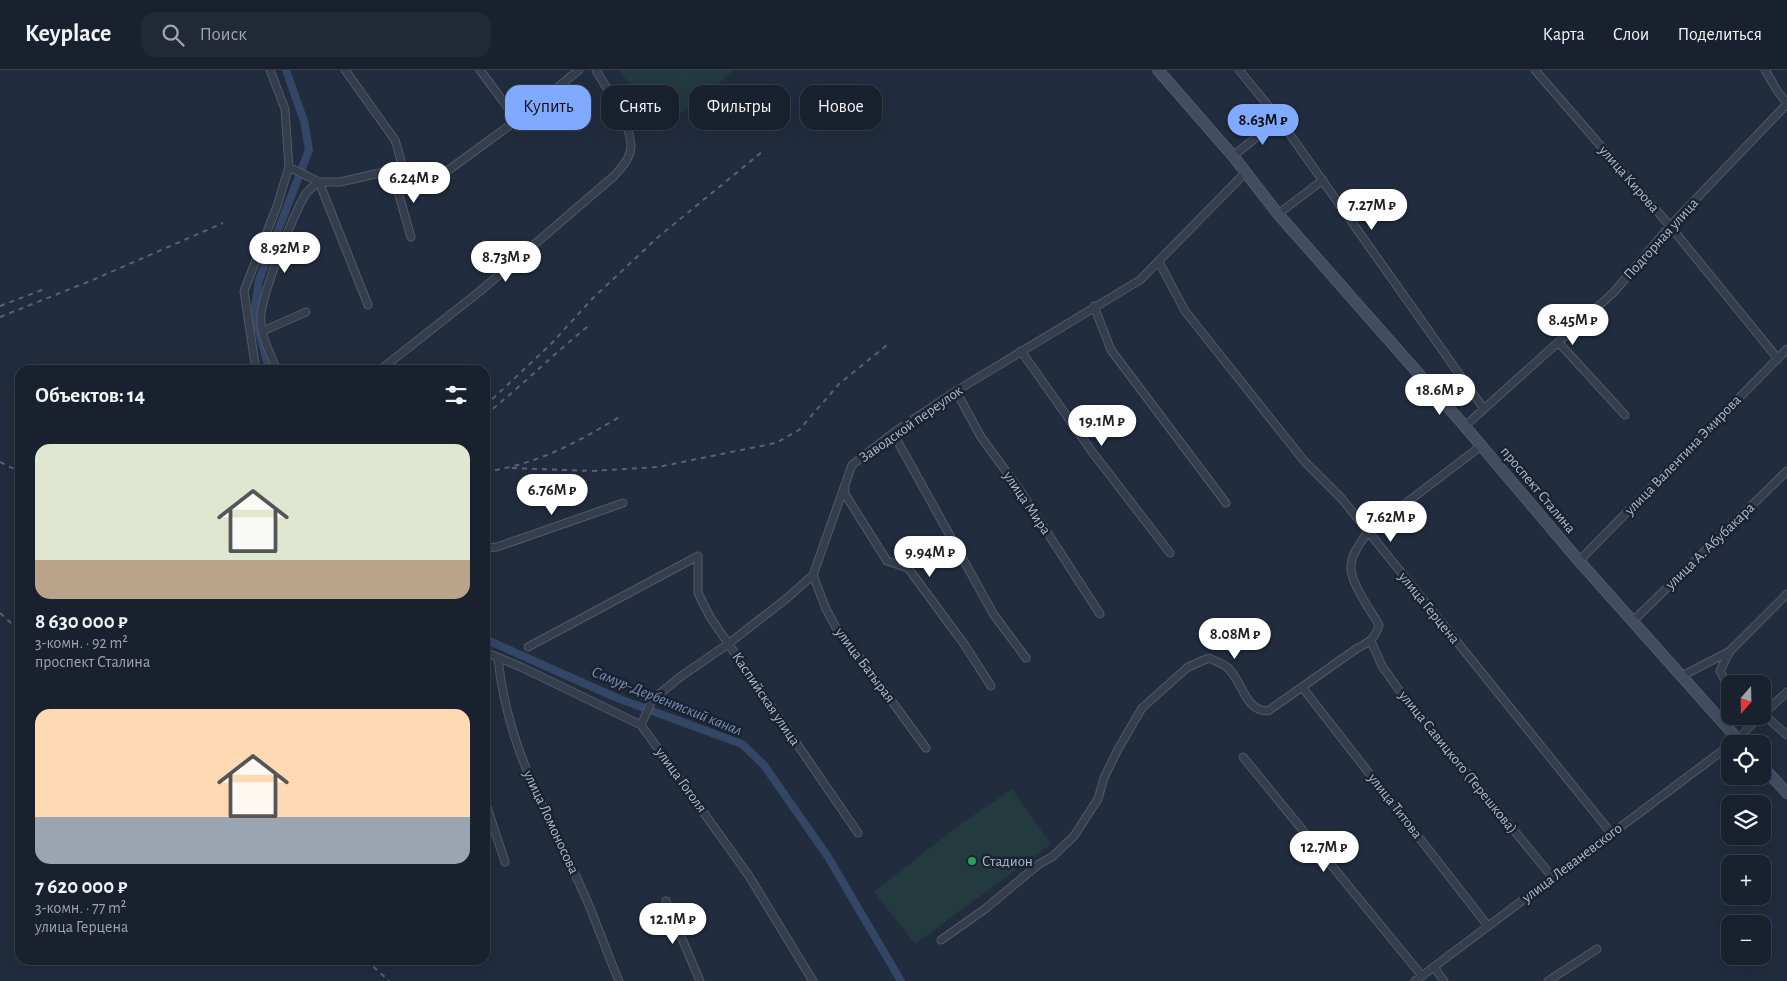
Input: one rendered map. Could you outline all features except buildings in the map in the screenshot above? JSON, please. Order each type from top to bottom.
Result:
[{"type":"street","points":[[255,365],[244,291],[277,206],[288,167],[285,109],[270,70]]},
{"type":"street","points":[[345,70],[395,140],[404,171],[398,192],[411,237]]},
{"type":"street","points":[[480,70],[505,104]]},
{"type":"street","points":[[560,85],[579,70]]},
{"type":"street","points":[[386,365],[479,292],[614,176],[626,162],[631,146],[623,118],[596,70]]},
{"type":"street","name":"проспект Сталина","points":[[1158,70],[1233,156],[1244,173],[1278,214],[1462,423],[1579,561],[1682,676],[1730,735]]},
{"type":"street","points":[[1239,70],[1279,119],[1484,409]]},
{"type":"street","name":"улица Кирова","points":[[1535,70],[1670,226],[1778,359]]},
{"type":"street","points":[[1765,70],[1787,103]]},
{"type":"street","name":"Подгорная улица","points":[[1462,423],[1465,426],[1614,292],[1670,226],[1787,103]]},
{"type":"street","points":[[1233,156],[1279,119]]},
{"type":"street","points":[[288,167],[319,182],[340,182],[393,170],[404,171],[428,185],[505,129]]},
{"type":"street","name":"Заводской переулок","points":[[642,721],[649,704],[680,677],[728,644],[786,600],[813,575],[852,464],[892,433],[956,391],[1140,280],[1244,173]]},
{"type":"street","points":[[1278,214],[1323,180]]},
{"type":"street","points":[[319,182],[368,305]]},
{"type":"street","points":[[275,365],[263,331],[261,316],[276,266],[306,194],[319,182]]},
{"type":"street","name":"улица Герцена","points":[[1159,262],[1185,311],[1305,462],[1342,499],[1612,833]]},
{"type":"street","points":[[1094,306],[1111,350],[1226,503]]},
{"type":"street","points":[[263,331],[306,312]]},
{"type":"street","points":[[1559,343],[1625,415]]},
{"type":"street","name":"улица Валентина Эмирова","points":[[1579,561],[1787,349]]},
{"type":"street","points":[[1021,351],[1092,453],[1170,553]]},
{"type":"street","name":"улица Мира","points":[[956,391],[981,437],[1019,489],[1100,614]]},
{"type":"street","points":[[892,433],[994,615],[1026,658]]},
{"type":"street","points":[[941,940],[985,908],[1039,864],[1052,857],[1074,836],[1098,799],[1104,778],[1117,751],[1127,738],[1142,708],[1188,668],[1209,658],[1228,668],[1251,705],[1259,711],[1268,711],[1371,641],[1376,636],[1379,624],[1354,582],[1350,568],[1355,551],[1368,532],[1481,446]]},
{"type":"street","name":"улица А. Абубакара","points":[[1633,621],[1787,471]]},
{"type":"street","points":[[845,485],[845,494],[887,562],[908,568],[992,686]]},
{"type":"street","points":[[490,548],[497,547],[623,503]]},
{"type":"street","name":"Каспийская улица","points":[[528,647],[698,556],[698,593],[710,617],[858,833]]},
{"type":"street","name":"улица Батырая","points":[[813,575],[826,608],[839,633],[864,663],[926,748]]},
{"type":"street","points":[[1682,676],[1730,651],[1787,594]]},
{"type":"street","name":"улица Савицкого (Терешкова)","points":[[1371,641],[1382,666],[1399,690],[1553,878]]},
{"type":"street","points":[[1722,675],[1720,671],[1730,651]]},
{"type":"street","name":"улица Гоголя","points":[[490,655],[642,721],[750,876],[813,981]]},
{"type":"street","name":"улица Ломоносова","points":[[498,659],[501,690],[511,731],[535,792],[585,896],[619,981]]},
{"type":"street","name":"улица Титова","points":[[1302,687],[1488,926]]},
{"type":"street","name":"улица Леваневского","points":[[1771,706],[1787,692]]},
{"type":"street","points":[[1771,723],[1787,735]]},
{"type":"street","name":"улица Леваневского","points":[[1743,735],[1752,725]]},
{"type":"street","name":"улица Леваневского","points":[[1415,981],[1721,754]]},
{"type":"street","points":[[1243,756],[1422,976]]},
{"type":"street","points":[[1771,776],[1787,793]]},
{"type":"street","points":[[490,816],[505,862]]},
{"type":"street","points":[[666,901],[700,981]]},
{"type":"street","points":[[1548,981],[1597,949]]},
{"type":"street","points":[[1434,967],[1444,981]]},
{"type":"green space","points":[[618,70],[735,70],[716,85],[689,85],[689,107],[679,115],[679,85],[631,85]]},
{"type":"green space","name":"Стадион","points":[[1012,789],[1051,844],[915,944],[874,892],[955,828]]},
{"type":"waterway","name":"Самур-Дербентский канал","points":[[269,365],[254,313],[259,280],[309,150],[304,121],[286,70]]},
{"type":"waterway","name":"Самур-Дербентский канал","points":[[490,641],[617,698],[742,744],[764,765],[828,857],[901,981]]},
{"type":"railway","points":[[490,401],[551,344],[593,298],[657,238],[763,151]]},
{"type":"railway","points":[[0,317],[95,279],[223,223]]},
{"type":"railway","points":[[0,306],[42,290]]},
{"type":"railway","points":[[490,411],[591,324]]},
{"type":"railway","points":[[512,468],[591,471],[658,467],[776,443],[799,430],[839,384],[887,345]]},
{"type":"railway","points":[[490,471],[522,464],[556,451],[621,416]]},
{"type":"railway","points":[[0,462],[15,470]]},
{"type":"railway","points":[[0,613],[15,626]]},
{"type":"railway","points":[[371,965],[389,981]]},
{"type":"place","name":"Стадион","points":[[972,861]]}]
